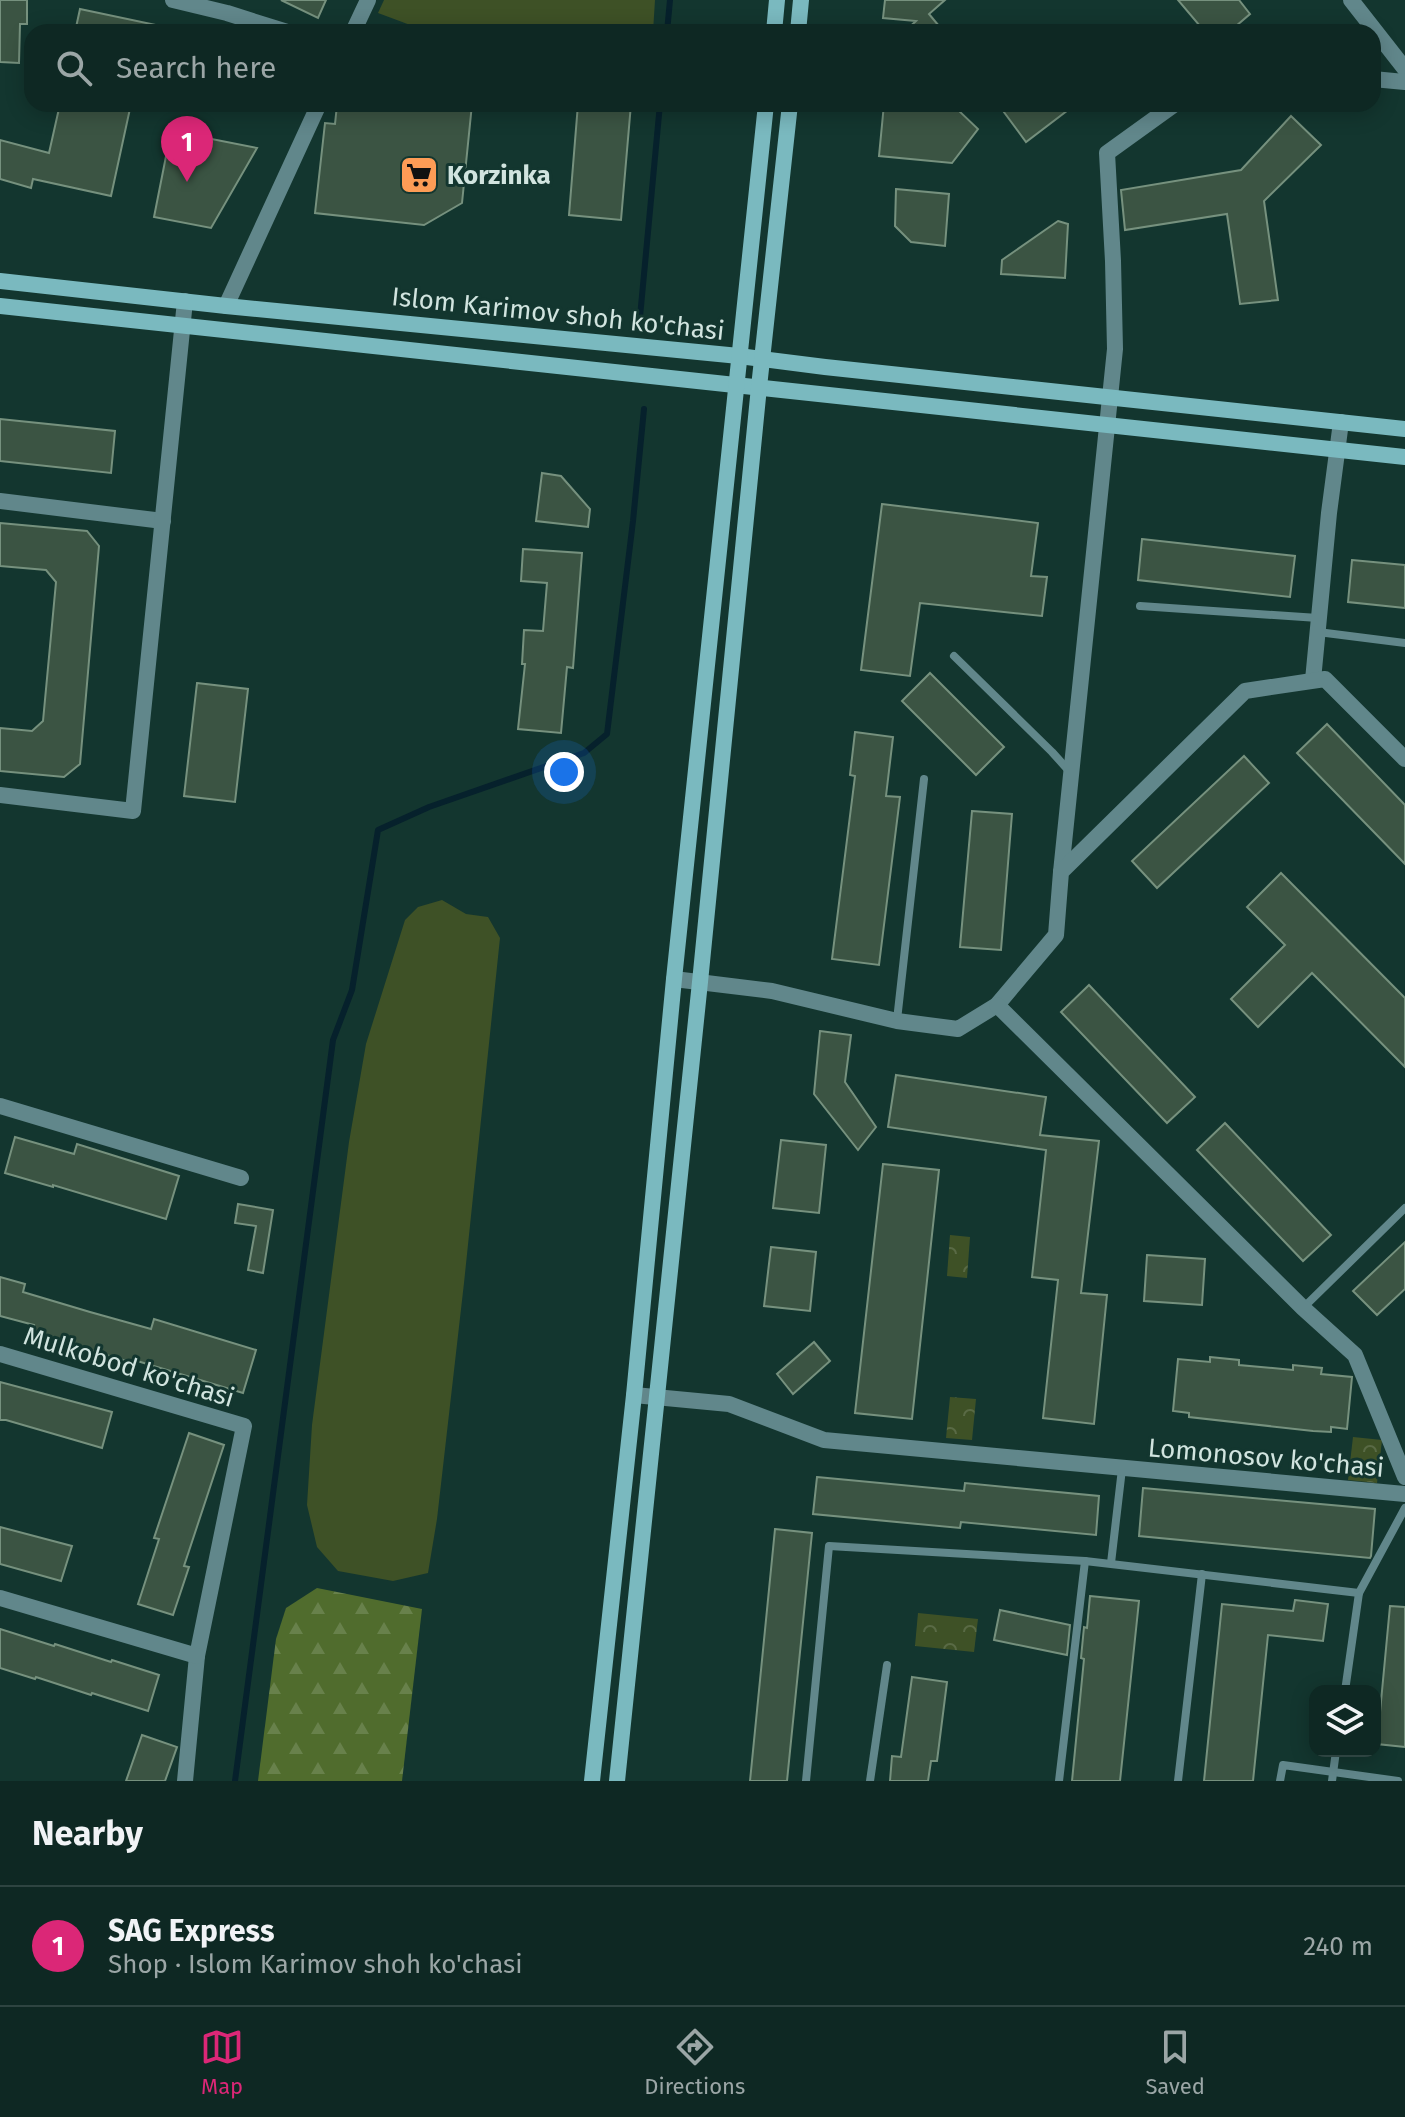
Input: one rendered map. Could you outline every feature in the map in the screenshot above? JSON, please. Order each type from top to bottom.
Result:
[{"type":"main road","points":[[775,24],[777,0]]},
{"type":"main road","points":[[799,24],[801,0]]},
{"type":"main road","points":[[592,1781],[765,112]]},
{"type":"main road","points":[[617,1781],[789,112]]},
{"type":"main road","name":"Islom Karimov shoh ko'chasi","points":[[0,281],[762,358],[1405,429]]},
{"type":"main road","name":"Islom Karimov shoh ko'chasi","points":[[0,306],[1405,457]]},
{"type":"street","points":[[173,0],[262,24]]},
{"type":"street","points":[[357,24],[368,0]]},
{"type":"street","points":[[1351,0],[1370,24]]},
{"type":"street","points":[[1381,38],[1405,69]]},
{"type":"street","points":[[1381,80],[1405,82]]},
{"type":"street","points":[[226,306],[315,112]]},
{"type":"street","points":[[674,979],[772,991],[897,1021],[958,1029],[997,1005],[1056,935],[1115,349],[1107,153],[1164,112]]},
{"type":"street","points":[[0,795],[133,811],[185,301]]},
{"type":"street","points":[[1313,680],[1341,422]]},
{"type":"street","points":[[0,501],[163,521]]},
{"type":"street","points":[[1061,872],[1245,691],[1325,679],[1405,759]]},
{"type":"street","points":[[997,1005],[1303,1308],[1355,1355],[1405,1477]]},
{"type":"street","points":[[0,1106],[241,1178]]},
{"type":"street","name":"Mulkobod ko'chasi","points":[[0,1354],[244,1426],[197,1656]]},
{"type":"street","name":"Lomonosov ko'chasi","points":[[634,1395],[729,1404],[824,1440],[1405,1494]]},
{"type":"street","points":[[0,1598],[197,1656],[185,1781]]},
{"type":"lane","points":[[1140,606],[1318,625],[1405,643]]},
{"type":"lane","points":[[954,656],[1071,773]]},
{"type":"lane","points":[[897,1021],[924,779]]},
{"type":"lane","points":[[1303,1308],[1405,1208]]},
{"type":"lane","points":[[1111,1563],[1122,1469]]},
{"type":"lane","points":[[1346,1685],[1359,1593],[1405,1508]]},
{"type":"lane","points":[[806,1781],[829,1546],[1111,1563],[1359,1593]]},
{"type":"lane","points":[[1059,1781],[1085,1561]]},
{"type":"lane","points":[[1178,1781],[1202,1574]]},
{"type":"lane","points":[[870,1781],[887,1665]]},
{"type":"lane","points":[[1333,1777],[1335,1757]]},
{"type":"lane","points":[[1280,1781],[1283,1765],[1333,1777],[1398,1781]]},
{"type":"green space","points":[[384,0],[655,0],[654,24],[408,24],[378,13]]},
{"type":"green space","points":[[442,900],[466,914],[488,917],[500,938],[437,1519],[428,1573],[393,1581],[338,1571],[317,1547],[307,1505],[312,1425],[349,1142],[366,1044],[405,920],[418,907]]},
{"type":"green space","points":[[950,1235],[970,1237],[967,1278],[947,1276]]},
{"type":"green space","points":[[950,1397],[976,1399],[972,1440],[946,1438]]},
{"type":"green space","points":[[1353,1437],[1382,1440],[1377,1483],[1348,1480]]},
{"type":"green space","points":[[317,1588],[422,1609],[402,1781],[258,1781],[276,1639],[286,1608]]},
{"type":"green space","points":[[918,1613],[978,1619],[974,1652],[915,1646]]},
{"type":"building","points":[[0,0],[27,0],[27,24],[20,24],[19,63],[0,62]]},
{"type":"building","points":[[281,0],[326,0],[318,18]]},
{"type":"building","points":[[885,0],[945,0],[929,14],[937,24],[913,24],[916,21],[883,18]]},
{"type":"building","points":[[1178,0],[1239,0],[1250,14],[1238,24],[1198,24]]},
{"type":"building","points":[[80,9],[151,24],[77,24]]},
{"type":"building","points":[[58,112],[129,112],[111,196],[33,179],[31,188],[0,179],[0,140],[49,153]]},
{"type":"building","points":[[336,112],[471,112],[462,203],[424,225],[315,213],[325,123],[335,124]]},
{"type":"building","points":[[577,112],[630,112],[621,220],[569,215]]},
{"type":"building","points":[[883,112],[960,112],[978,129],[952,163],[879,156]]},
{"type":"building","points":[[1004,112],[1065,112],[1026,142]]},
{"type":"building","points":[[1291,116],[1321,145],[1264,201],[1278,300],[1240,304],[1227,214],[1125,230],[1121,190],[1241,170]]},
{"type":"building","points":[[171,131],[257,148],[211,228],[154,217]]},
{"type":"building","points":[[896,189],[949,194],[945,246],[911,242],[895,226]]},
{"type":"building","points":[[1058,221],[1068,224],[1065,278],[1001,274],[1002,260]]},
{"type":"building","points":[[0,419],[115,431],[111,473],[0,461]]},
{"type":"building","points":[[542,473],[561,476],[590,509],[588,527],[536,521]]},
{"type":"building","points":[[882,504],[1038,523],[1031,576],[1047,577],[1042,616],[920,603],[910,676],[861,670]]},
{"type":"building","points":[[0,523],[87,531],[99,546],[80,764],[64,777],[0,771],[0,728],[32,731],[43,721],[56,582],[46,570],[0,566]]},
{"type":"building","points":[[1142,539],[1295,556],[1290,597],[1138,580]]},
{"type":"building","points":[[523,549],[582,553],[573,668],[567,667],[561,733],[518,729],[525,664],[522,664],[524,630],[543,631],[547,583],[521,581]]},
{"type":"building","points":[[1352,560],[1405,565],[1405,608],[1348,602]]},
{"type":"building","points":[[930,673],[1004,747],[976,775],[902,701]]},
{"type":"building","points":[[197,683],[248,689],[235,802],[184,796]]},
{"type":"building","points":[[1327,724],[1405,805],[1405,864],[1297,753]]},
{"type":"building","points":[[855,732],[893,737],[886,796],[900,797],[879,965],[832,959],[855,776],[850,775]]},
{"type":"building","points":[[1244,756],[1269,783],[1157,888],[1132,861]]},
{"type":"building","points":[[972,811],[1012,814],[1001,950],[960,947]]},
{"type":"building","points":[[1281,873],[1405,998],[1405,1067],[1312,973],[1258,1027],[1231,999],[1285,945],[1247,907]]},
{"type":"building","points":[[1089,985],[1195,1097],[1167,1123],[1061,1012]]},
{"type":"building","points":[[820,1031],[851,1035],[845,1082],[876,1127],[858,1150],[814,1094]]},
{"type":"building","points":[[896,1075],[1046,1097],[1040,1135],[1099,1141],[1081,1293],[1107,1295],[1094,1424],[1043,1418],[1058,1280],[1032,1277],[1046,1150],[888,1127]]},
{"type":"building","points":[[1225,1123],[1331,1235],[1303,1261],[1197,1150]]},
{"type":"building","points":[[15,1137],[74,1154],[77,1144],[179,1176],[166,1219],[5,1173]]},
{"type":"building","points":[[781,1140],[826,1145],[819,1213],[773,1208]]},
{"type":"building","points":[[883,1164],[939,1170],[912,1419],[855,1413]]},
{"type":"building","points":[[238,1204],[273,1210],[263,1273],[248,1270],[256,1226],[235,1223]]},
{"type":"building","points":[[1405,1242],[1405,1289],[1377,1315],[1353,1291]]},
{"type":"building","points":[[771,1247],[816,1252],[810,1311],[764,1306]]},
{"type":"building","points":[[1147,1255],[1205,1259],[1202,1305],[1144,1301]]},
{"type":"building","points":[[0,1277],[25,1284],[23,1292],[90,1312],[151,1329],[154,1319],[256,1350],[243,1393],[32,1333],[34,1325],[0,1316]]},
{"type":"building","points":[[814,1342],[830,1361],[793,1394],[777,1374]]},
{"type":"building","points":[[1210,1357],[1239,1360],[1239,1365],[1293,1370],[1293,1365],[1322,1368],[1321,1374],[1352,1377],[1347,1429],[1331,1427],[1331,1432],[1313,1431],[1189,1417],[1189,1413],[1173,1411],[1178,1359],[1210,1362]]},
{"type":"building","points":[[0,1382],[112,1412],[102,1448],[0,1420]]},
{"type":"building","points":[[189,1433],[224,1445],[184,1566],[189,1567],[173,1615],[138,1604],[159,1539],[154,1538]]},
{"type":"building","points":[[817,1477],[964,1491],[965,1483],[1099,1496],[1096,1535],[961,1522],[960,1528],[813,1514]]},
{"type":"building","points":[[1143,1488],[1375,1509],[1371,1556],[1139,1536]]},
{"type":"building","points":[[0,1527],[72,1546],[61,1581],[0,1564]]},
{"type":"building","points":[[775,1529],[812,1533],[787,1781],[750,1781]]},
{"type":"building","points":[[1090,1596],[1139,1601],[1120,1781],[1072,1781],[1084,1659],[1081,1658],[1084,1627],[1087,1628]]},
{"type":"building","points":[[1295,1600],[1328,1604],[1323,1641],[1268,1635],[1253,1781],[1204,1781],[1222,1604],[1293,1611]]},
{"type":"building","points":[[1390,1606],[1405,1607],[1405,1747],[1381,1744],[1381,1702]]},
{"type":"building","points":[[1000,1610],[1070,1625],[1067,1655],[994,1640]]},
{"type":"building","points":[[0,1629],[159,1675],[148,1711],[0,1668]]},
{"type":"building","points":[[912,1677],[947,1682],[937,1761],[931,1761],[928,1781],[890,1781],[892,1756],[901,1757]]},
{"type":"building","points":[[142,1735],[177,1747],[165,1781],[126,1781]]},
{"type":"waterway","points":[[668,24],[670,0]]},
{"type":"waterway","points":[[640,317],[659,112]]},
{"type":"waterway","points":[[235,1781],[333,1040],[352,990],[378,830],[429,807],[584,753],[607,734],[644,409]]},
{"type":"place","name":"Korzinka","points":[[419,175]]},
{"type":"place","name":"SAG Express","points":[[187,182]]}]
